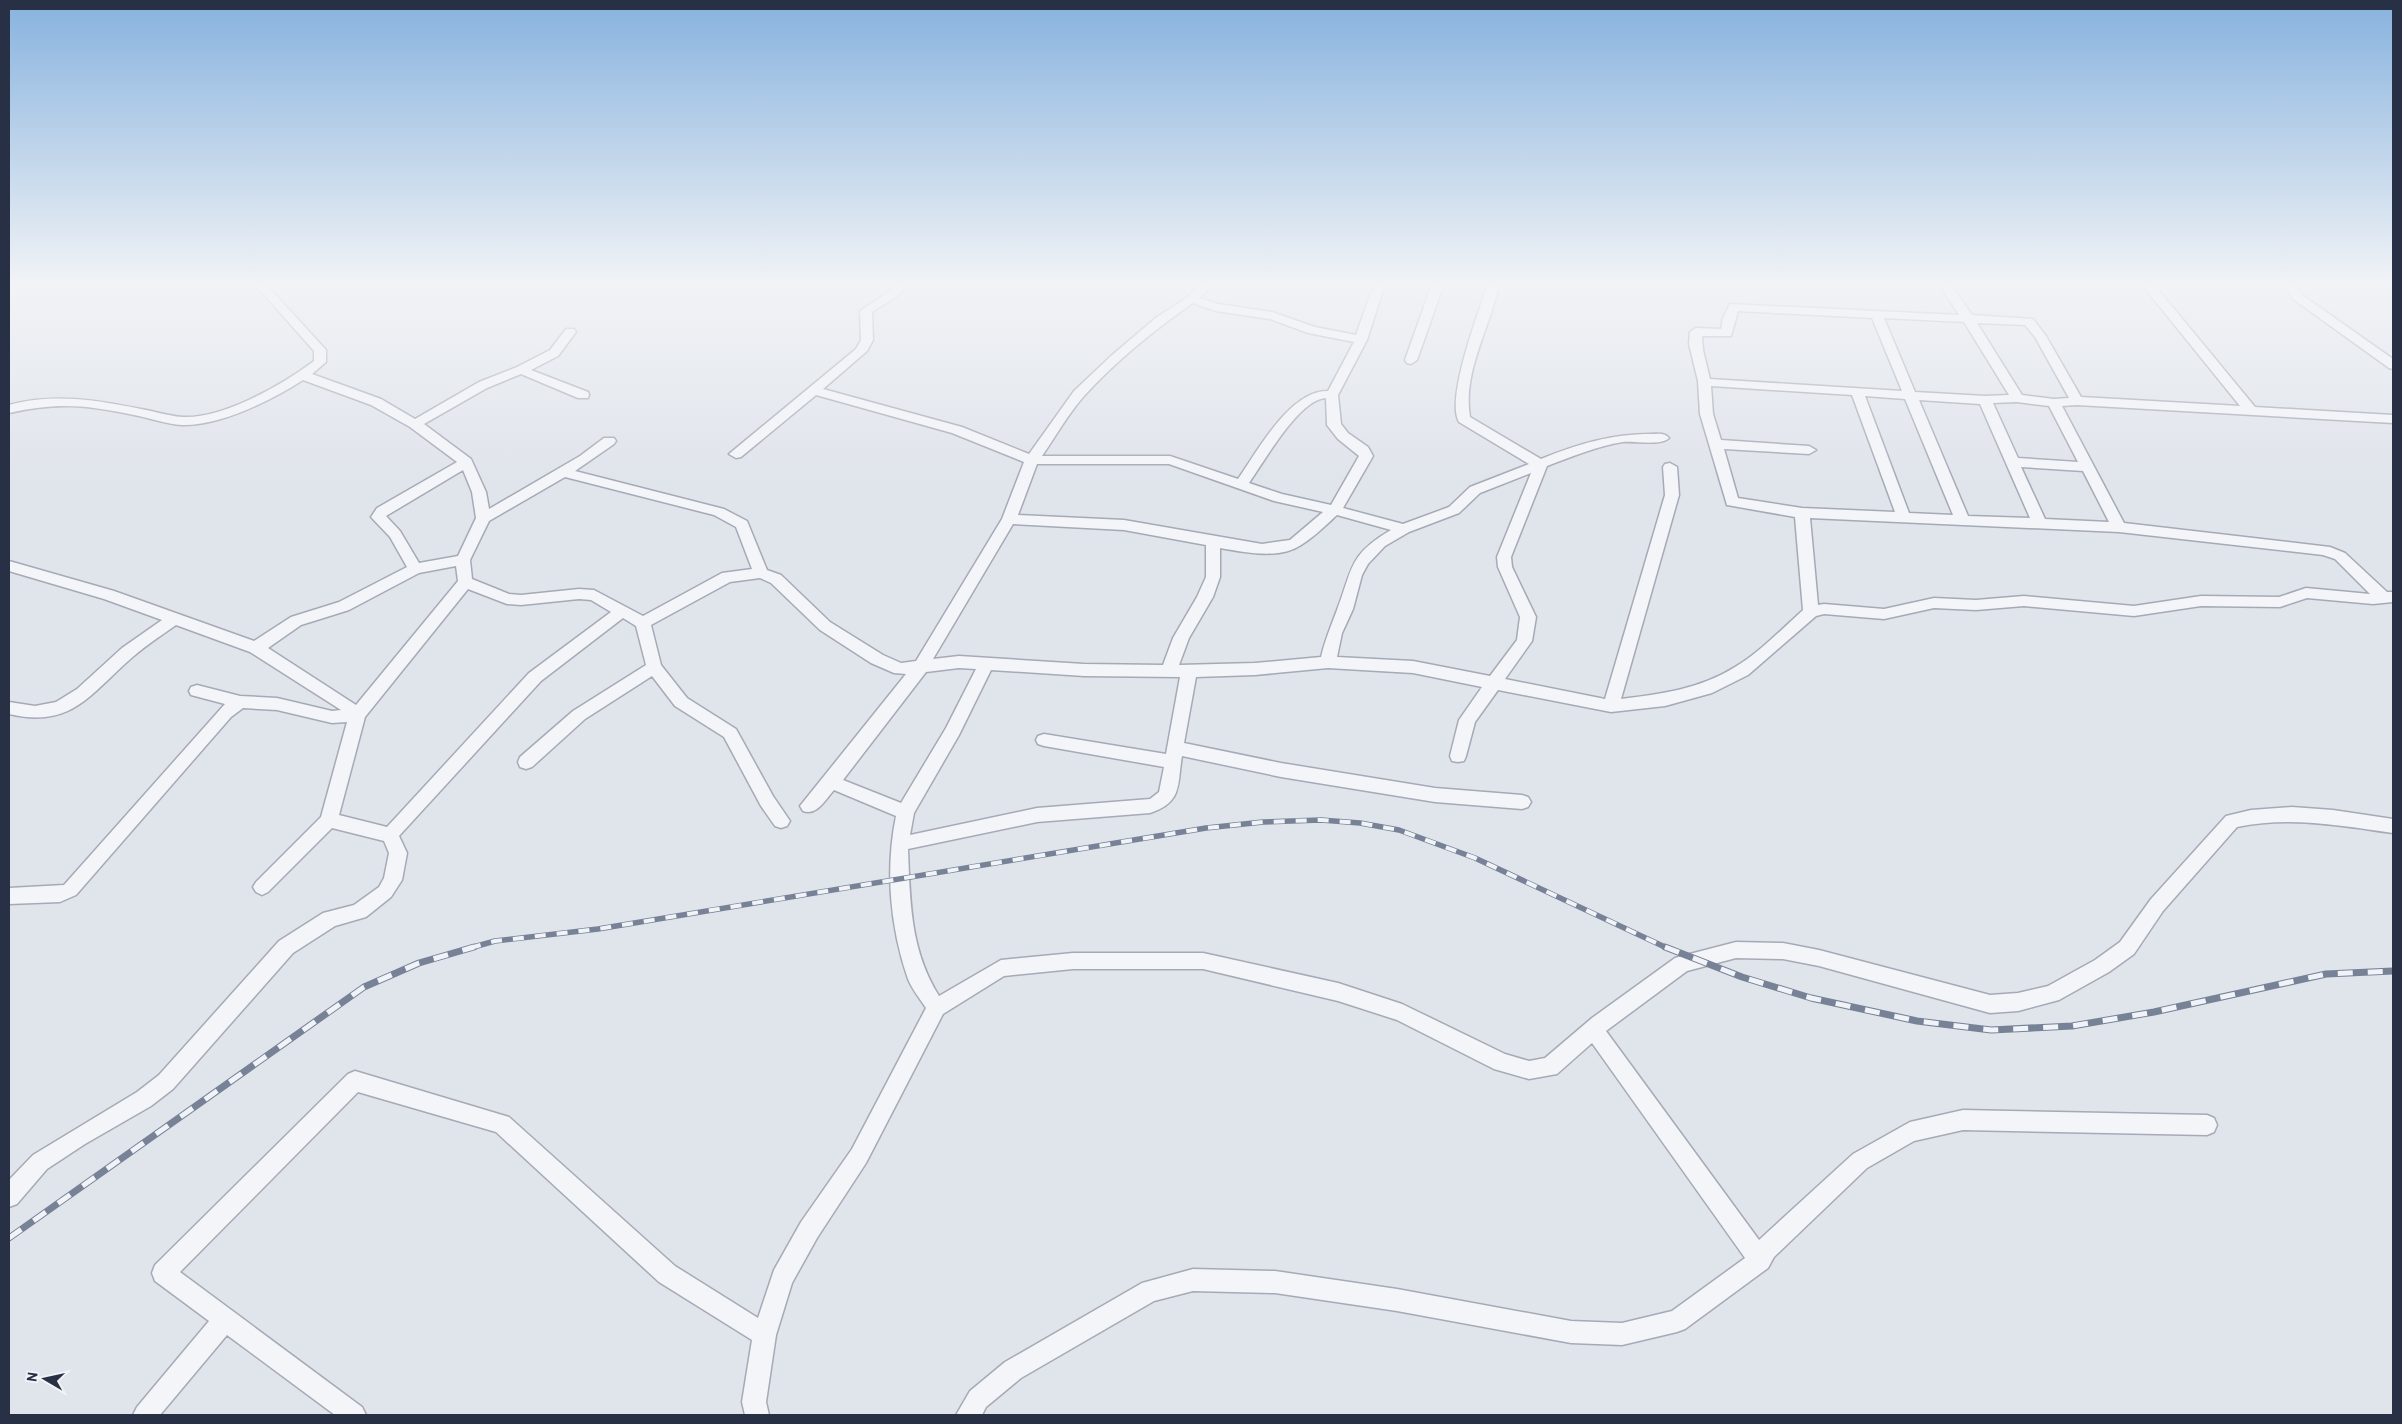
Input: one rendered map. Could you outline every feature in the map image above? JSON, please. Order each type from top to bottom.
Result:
[{"type":"street","points":[[9,409],[26,403],[75,400],[185,422],[214,416],[275,392],[305,376],[320,362],[320,350],[318,347]]},
{"type":"street","points":[[415,424],[483,385],[521,370],[554,352],[558,347]]},
{"type":"street","points":[[736,454],[863,347]]},
{"type":"street","points":[[809,806],[831,782],[920,668],[1009,519],[1032,460],[1079,394],[1128,347]]},
{"type":"street","points":[[1009,519],[1124,525],[1213,542],[1262,548],[1294,543],[1335,510],[1366,456],[1363,450],[1343,436],[1334,425],[1332,395],[1357,347]]},
{"type":"street","points":[[1411,360],[1415,347]]},
{"type":"street","points":[[1476,347],[1463,392],[1462,414],[1464,418],[1541,465]]},
{"type":"street","points":[[1695,347],[1704,382],[1707,418],[1732,502],[1802,513],[1904,516],[2119,527],[2325,550],[2340,556],[2389,598]]},
{"type":"street","points":[[1890,347],[1962,519]]},
{"type":"street","points":[[1987,347],[2012,386],[2017,398]]},
{"type":"street","points":[[2046,347],[2077,400]]},
{"type":"street","points":[[2200,347],[2252,411]]},
{"type":"street","points":[[2368,347],[2393,365]]},
{"type":"street","points":[[521,370],[583,395]]},
{"type":"street","points":[[262,887],[329,820],[357,715],[465,582],[463,560],[482,518],[479,492],[466,462],[415,424],[376,402],[305,376]]},
{"type":"street","points":[[1704,382],[1985,400],[2017,398],[2054,403],[2077,400],[2393,419]]},
{"type":"street","points":[[814,390],[957,430],[1032,460],[1170,460],[1279,498],[1335,510],[1404,530]]},
{"type":"street","points":[[1857,392],[1904,516]]},
{"type":"street","points":[[1241,485],[1272,440],[1297,411],[1312,398],[1319,395],[1332,395]]},
{"type":"street","points":[[1985,400],[2040,524]]},
{"type":"street","points":[[2054,403],[2119,527]]},
{"type":"street","points":[[1328,662],[1334,633],[1345,609],[1355,574],[1362,561],[1380,543],[1404,530],[1454,510],[1475,490],[1574,451],[1623,438],[1662,438]]},
{"type":"street","points":[[482,518],[585,459],[609,441]]},
{"type":"street","points":[[1716,444],[1809,450]]},
{"type":"street","points":[[415,569],[400,541],[385,522],[378,517],[379,514],[466,462]]},
{"type":"street","points":[[2012,462],[2088,467]]},
{"type":"street","points":[[1458,756],[1468,720],[1524,641],[1528,617],[1505,567],[1504,557],[1541,465]]},
{"type":"street","points":[[1611,706],[1672,495],[1670,467]]},
{"type":"street","points":[[563,472],[719,512],[742,524],[761,573]]},
{"type":"street","points":[[1802,513],[1811,612]]},
{"type":"street","points":[[1169,671],[1181,638],[1205,597],[1213,577],[1213,542]]},
{"type":"street","points":[[256,648],[296,621],[344,606],[415,569],[463,560]]},
{"type":"street","points":[[9,566],[109,595],[256,648],[345,704],[357,715]]},
{"type":"street","points":[[643,623],[727,577],[761,573],[776,579],[825,626],[876,659],[900,669],[959,662],[1084,670],[1169,671],[1255,669],[1328,662],[1414,666],[1611,706],[1664,700],[1706,689],[1742,671],[1811,612],[1824,609],[1884,614],[1934,603],[1976,605],[2024,601],[2084,608],[2134,611],[2200,601],[2280,602],[2306,593],[2389,598]]},
{"type":"street","points":[[465,582],[507,599],[521,600],[579,594],[594,595],[643,623],[654,667],[681,702],[730,732],[767,802],[781,821]]},
{"type":"street","points":[[390,835],[536,677],[622,611]]},
{"type":"street","points":[[9,708],[34,713],[61,708],[72,702],[128,652],[175,618]]},
{"type":"street","points":[[936,1008],[918,979],[902,920],[898,844],[905,812],[953,731],[987,664]]},
{"type":"street","points":[[526,762],[579,715],[654,667]]},
{"type":"street","points":[[898,844],[1037,815],[1150,806],[1159,803],[1167,795],[1189,671]]},
{"type":"street","points":[[197,691],[240,702],[278,704],[332,717],[357,715]]},
{"type":"street","points":[[9,896],[60,894],[70,890],[225,713],[240,702]]},
{"type":"street","points":[[1044,740],[1175,755],[1282,770],[1435,795],[1522,802]]},
{"type":"street","points":[[831,782],[905,812]]},
{"type":"street","points":[[757,1415],[754,1402],[764,1335],[782,1278],[809,1230],[859,1156],[936,1008],[1001,968],[1072,961],[1203,961],[1338,992],[1402,1013],[1501,1062],[1529,1070],[1550,1067],[1593,1029],[1682,964],[1736,950],[1783,951],[1820,958],[1990,1004],[2018,1002],[2052,994],[2102,966],[2127,948],[2157,905],[2232,822],[2248,817],[2324,815],[2393,826]]},
{"type":"street","points":[[329,820],[390,835]]},
{"type":"street","points":[[9,1196],[40,1162],[78,1137],[144,1099],[166,1082],[258,976],[286,947],[330,919],[359,911],[385,892],[393,880],[398,852],[390,835]]},
{"type":"street","points":[[1593,1029],[1760,1260]]},
{"type":"street","points":[[354,1415],[163,1274],[355,1081],[502,1124],[667,1274],[764,1335]]},
{"type":"street","points":[[968,1415],[978,1399],[1013,1370],[1150,1291],[1193,1280],[1275,1282],[1397,1300],[1571,1332],[1622,1334],[1677,1322],[1760,1260],[1766,1249],[1860,1161],[1910,1132],[1963,1120],[2208,1125]]},
{"type":"street","points":[[146,1415],[225,1320]]},
{"type":"railway","points":[[470,948],[495,941],[598,929],[1206,828],[1263,822],[1321,820],[1360,823],[1399,830],[1475,858],[1667,948]]},
{"type":"railway","points":[[9,1238],[364,987],[419,963],[474,947]]},
{"type":"railway","points":[[1665,947],[1742,977],[1811,998],[1917,1021],[1991,1030],[2072,1026],[2154,1012],[2326,974],[2393,971]]}]
